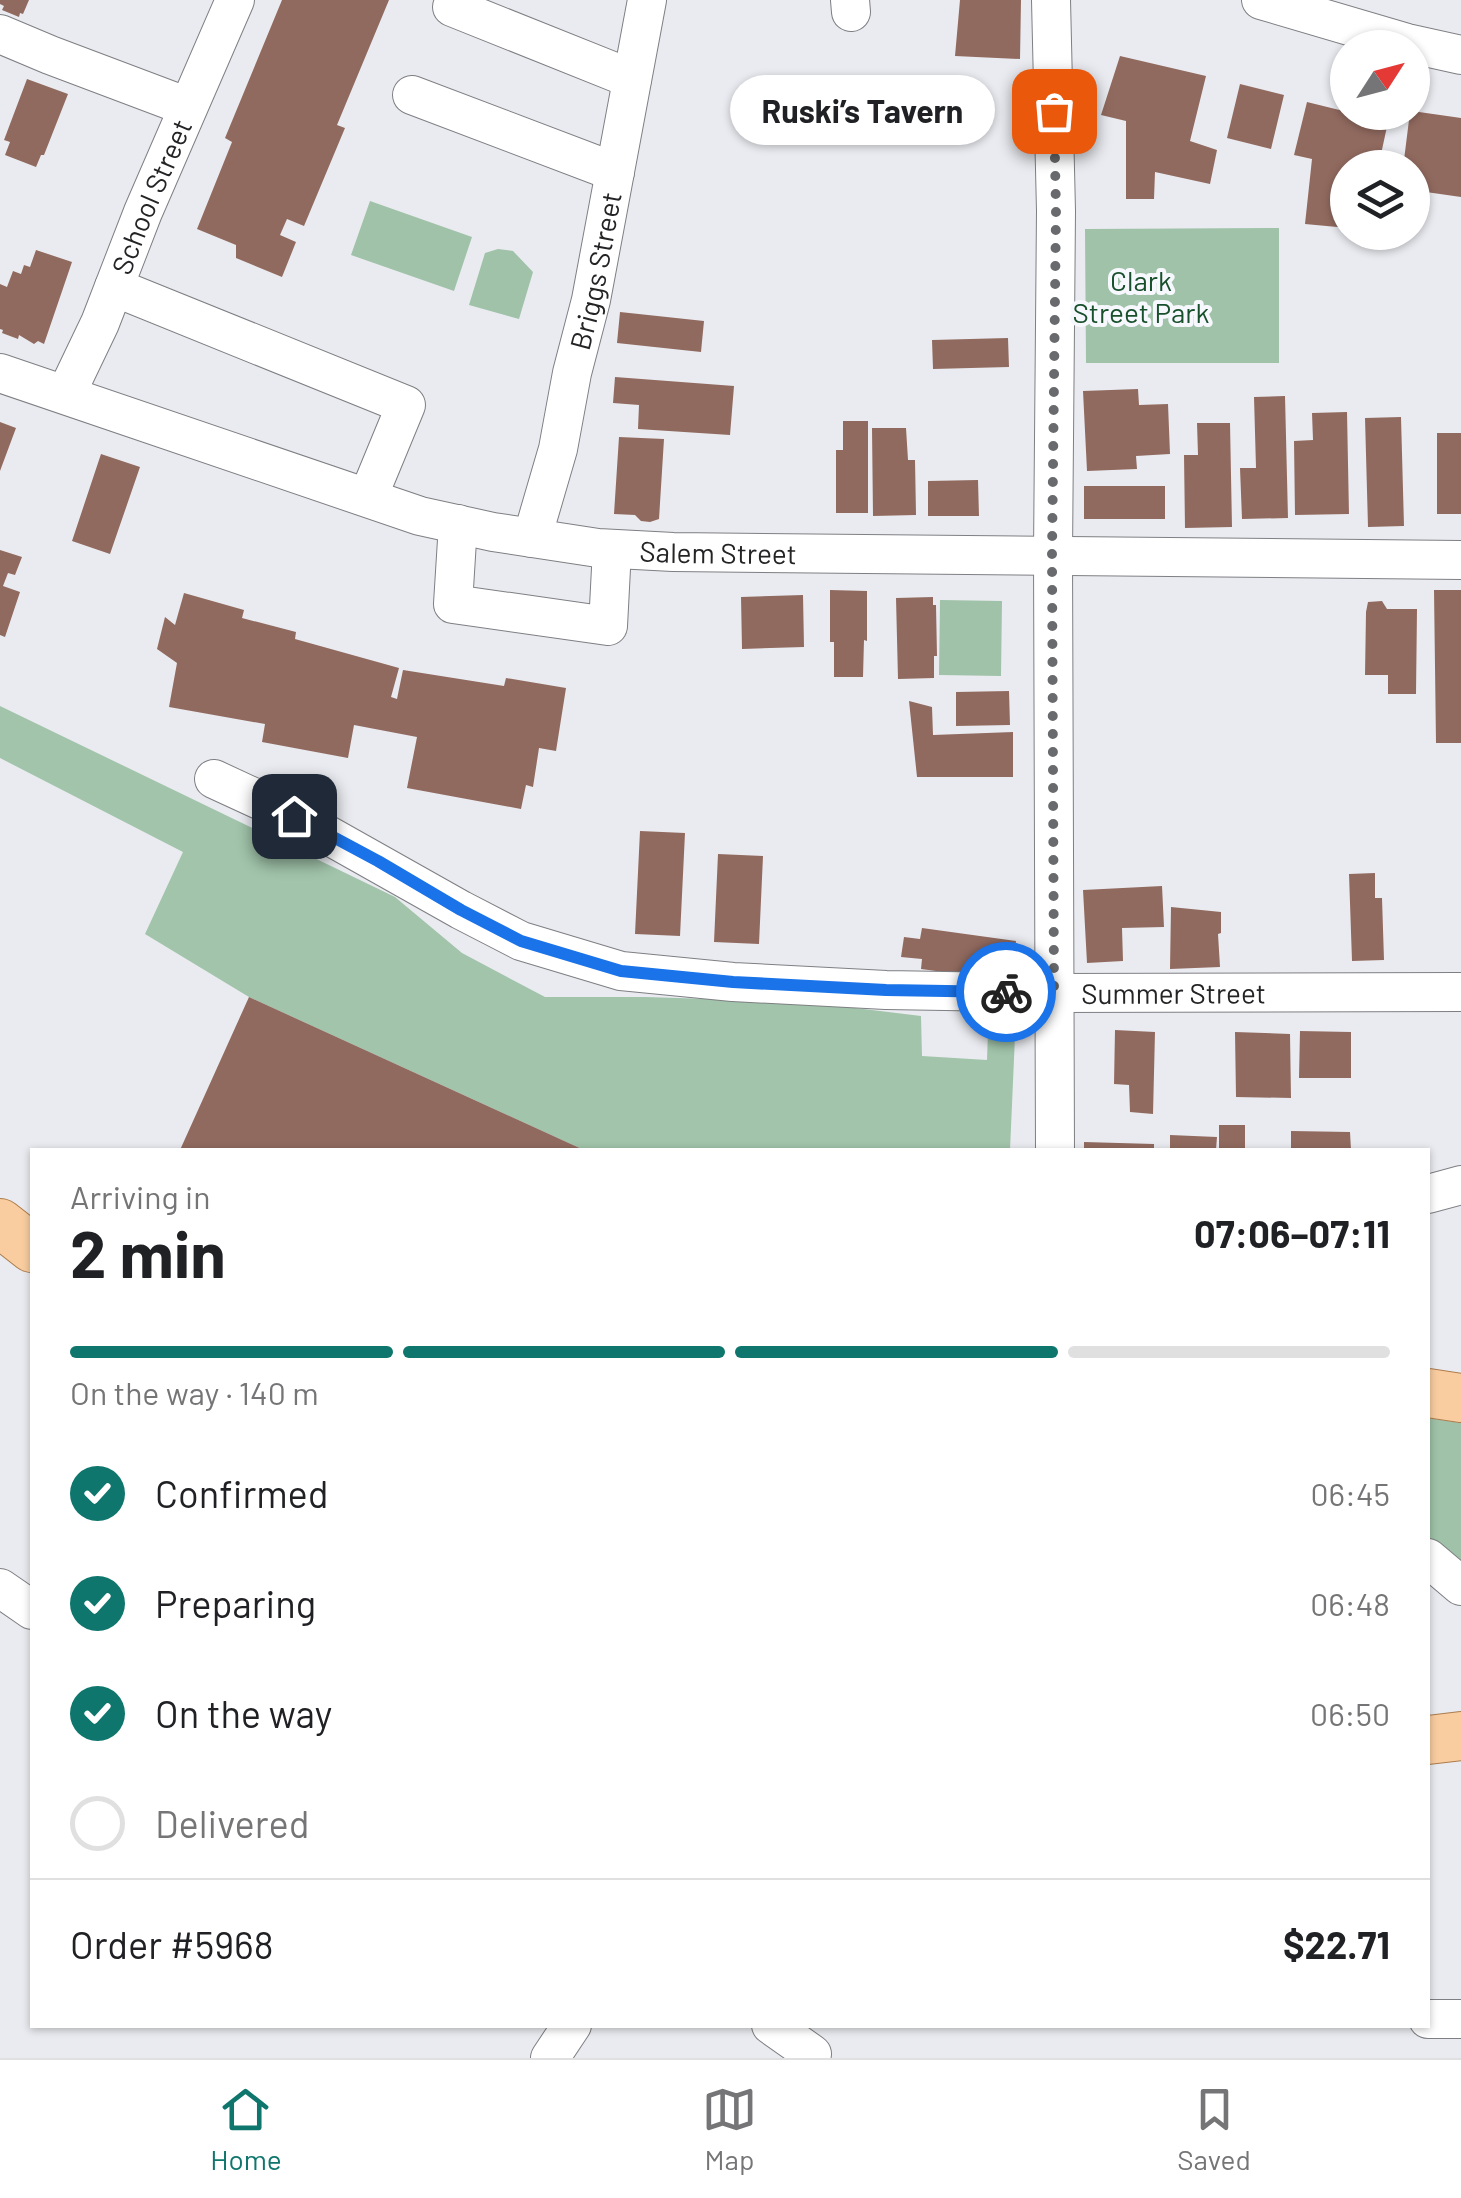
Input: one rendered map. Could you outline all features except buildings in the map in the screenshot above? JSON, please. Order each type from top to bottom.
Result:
[{"type":"main road","points":[[0,1223],[30,1246]]},
{"type":"main road","points":[[1430,1394],[1461,1398]]},
{"type":"main road","points":[[1430,1740],[1461,1736]]},
{"type":"street","name":"School Street","points":[[66,394],[100,323],[143,212],[235,0]]},
{"type":"street","name":"Briggs Street","points":[[532,538],[558,449],[590,300],[647,0]]},
{"type":"street","points":[[1051,0],[1056,211],[1052,554],[1055,1148]]},
{"type":"street","points":[[1261,0],[1407,44],[1461,55]]},
{"type":"street","points":[[452,6],[632,79]]},
{"type":"street","points":[[0,34],[188,107]]},
{"type":"street","points":[[412,95],[614,172]]},
{"type":"street","points":[[114,286],[406,406],[368,497]]},
{"type":"street","name":"Salem Street","points":[[0,373],[420,516],[612,549],[1461,560]]},
{"type":"street","points":[[458,524],[453,604],[608,626],[612,549]]},
{"type":"street","name":"Summer Street","points":[[214,778],[294,816],[521,941],[621,971],[886,990],[1461,992]]},
{"type":"street","points":[[1430,1193],[1461,1185]]},
{"type":"street","points":[[1430,1560],[1461,1586]]},
{"type":"street","points":[[0,1588],[30,1609]]},
{"type":"street","points":[[1430,2018],[1461,2019]]},
{"type":"street","points":[[550,2058],[570,2028]]},
{"type":"street","points":[[774,2028],[812,2054]]},
{"type":"green space","points":[[370,201],[472,237],[454,291],[351,255]]},
{"type":"green space","name":"Clark Street Park","points":[[1279,228],[1279,363],[1086,363],[1085,229]]},
{"type":"green space","points":[[498,249],[513,251],[533,272],[519,319],[469,305],[485,253]]},
{"type":"green space","points":[[940,600],[1002,601],[1001,676],[939,675]]},
{"type":"green space","points":[[0,706],[395,897],[462,953],[545,997],[806,1002],[921,1016],[922,1056],[987,1060],[988,1032],[1015,1036],[1010,1148],[580,1148],[249,997],[145,934],[183,852],[0,758]]},
{"type":"green space","points":[[1430,1418],[1461,1423],[1461,1586],[1430,1560]]},
{"type":"way so far","points":[[1006,992],[1054,992],[1054,111]]},
{"type":"place","name":"Ruski’s Tavern","points":[[1054,111]]},
{"type":"route","points":[[294,816],[521,941],[621,971],[733,982],[1006,992]]}]
